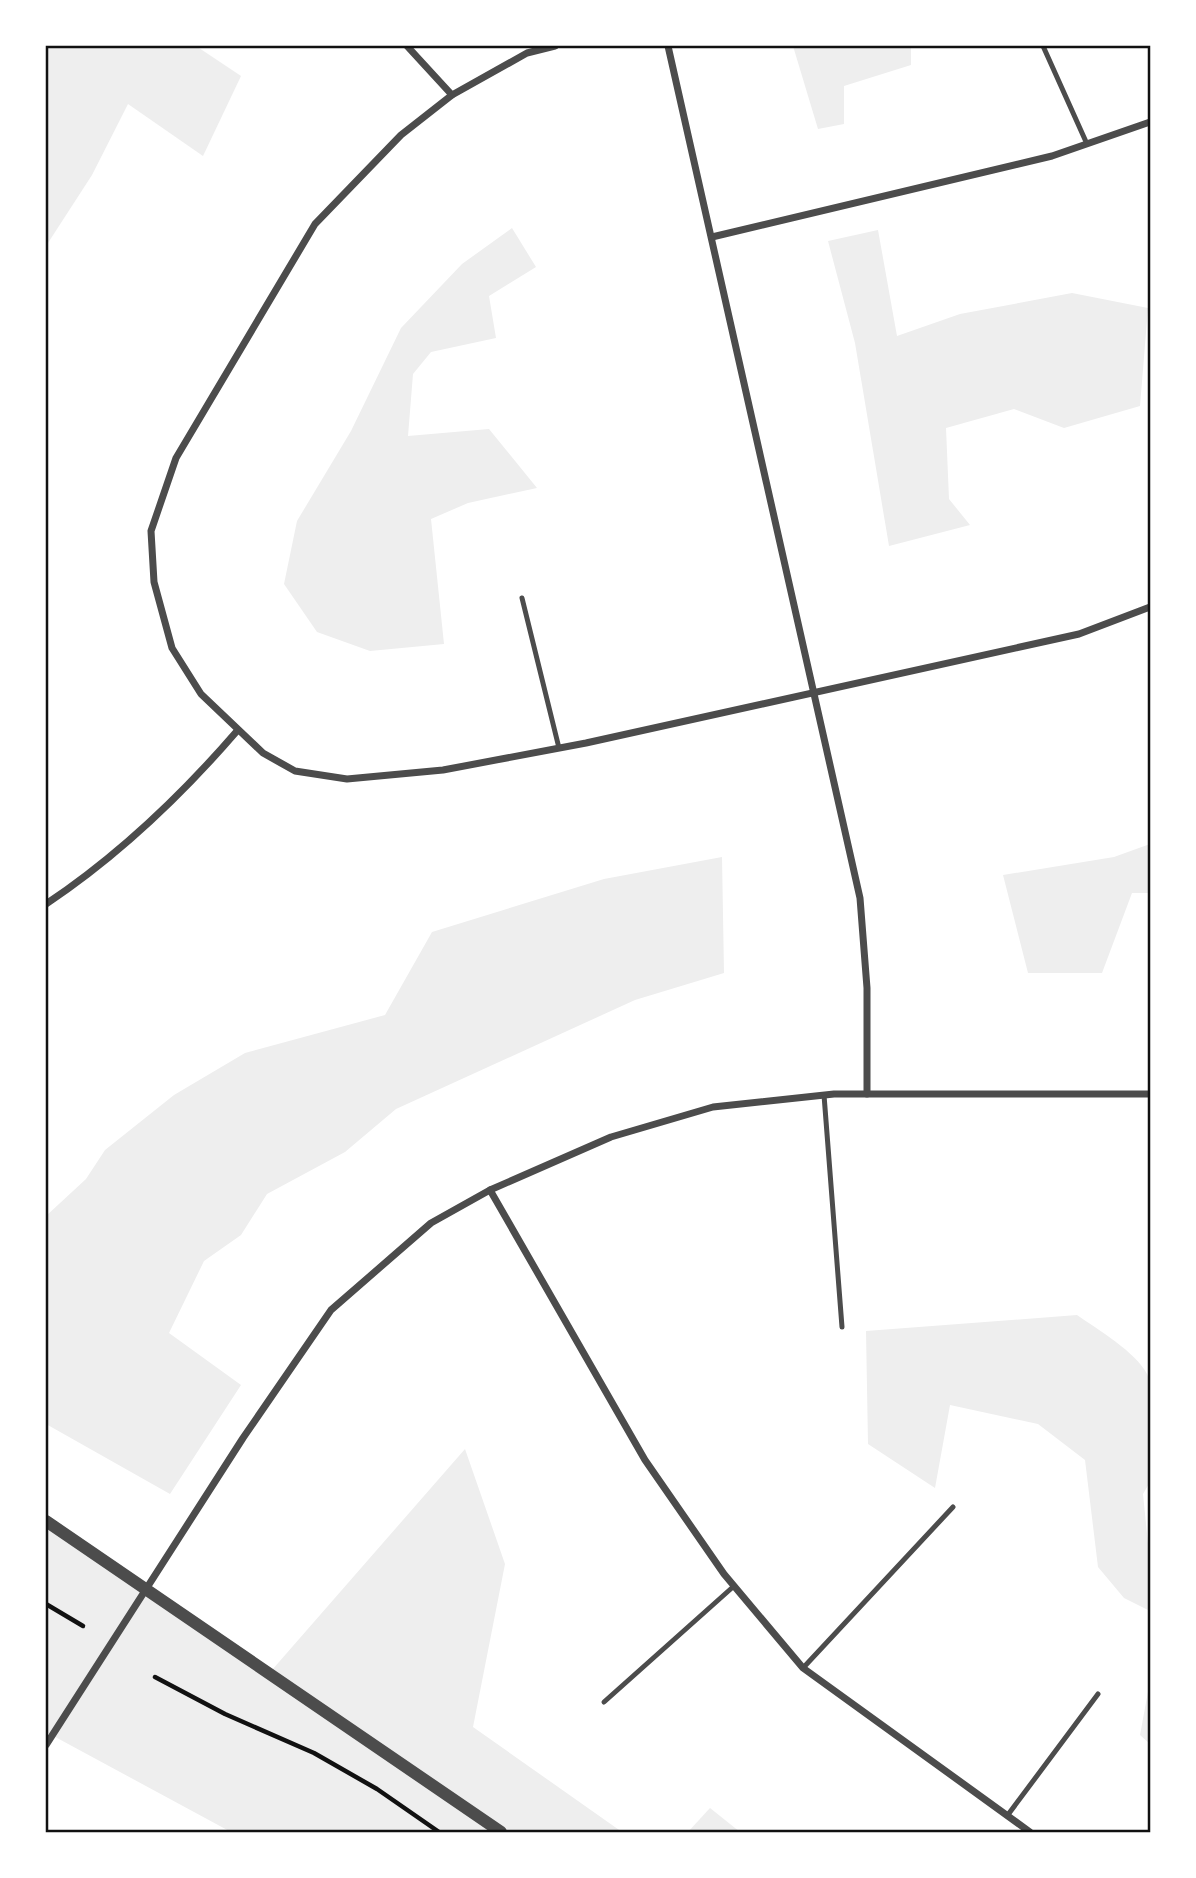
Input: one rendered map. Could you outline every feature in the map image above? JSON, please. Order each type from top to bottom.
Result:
[{"type":"street","points":[[407,46],[452,95]]},
{"type":"street","points":[[555,46],[527,53],[452,95],[401,135],[315,224],[176,458],[151,531],[154,582],[172,648],[201,694],[237,731],[263,753],[295,771],[347,779],[443,770],[559,748],[1079,634],[1150,607]]},
{"type":"street","points":[[668,46],[860,898],[867,988],[867,1094]]},
{"type":"street","points":[[712,237],[1052,156],[1150,122]]},
{"type":"street","points":[[46,904],[84,879],[187,789],[237,731]]},
{"type":"street","points":[[46,1745],[145,1588],[331,1310],[431,1223],[490,1190],[611,1137],[713,1107],[824,1095],[1150,1094]]},
{"type":"street","points":[[490,1190],[645,1460],[734,1586],[803,1668],[1030,1832]]},
{"type":"street","points":[[46,1521],[501,1832]]},
{"type":"lane","points":[[1043,46],[1087,144]]},
{"type":"lane","points":[[522,598],[559,748]]},
{"type":"lane","points":[[824,1095],[842,1326]]},
{"type":"lane","points":[[803,1668],[824,1642],[953,1507]]},
{"type":"lane","points":[[604,1702],[734,1586]]},
{"type":"lane","points":[[1007,1816],[1098,1694]]},
{"type":"path","points":[[46,1604],[83,1626]]},
{"type":"path","points":[[155,1677],[225,1714],[314,1753],[377,1789],[439,1832]]},
{"type":"shaded area","points":[[46,46],[196,46],[241,76],[203,156],[128,104],[92,175],[46,246]]},
{"type":"shaded area","points":[[793,46],[911,46],[911,65],[844,86],[844,124],[818,129]]},
{"type":"shaded area","points":[[512,228],[536,267],[489,296],[496,338],[431,352],[413,374],[408,436],[489,429],[537,488],[468,503],[431,519],[444,644],[370,651],[317,632],[284,584],[297,521],[351,431],[401,328],[462,264]]},
{"type":"shaded area","points":[[878,230],[897,336],[960,314],[1072,293],[1148,308],[1140,406],[1064,428],[1014,409],[946,428],[949,499],[970,525],[889,546],[855,343],[828,241]]},
{"type":"shaded area","points":[[1150,844],[1150,893],[1132,893],[1102,973],[1028,973],[1003,875],[1114,857]]},
{"type":"shaded area","points":[[722,857],[724,973],[635,1000],[396,1109],[345,1152],[267,1194],[241,1235],[204,1261],[169,1333],[241,1385],[170,1494],[46,1424],[46,1216],[86,1179],[105,1150],[174,1095],[245,1053],[385,1015],[432,932],[604,879]]},
{"type":"shaded area","points":[[1077,1315],[1134,1357],[1147,1374],[1150,1383],[1150,1482],[1143,1494],[1150,1564],[1150,1611],[1124,1598],[1098,1567],[1085,1460],[1038,1424],[950,1405],[935,1488],[868,1444],[866,1331]]},
{"type":"shaded area","points":[[465,1449],[505,1564],[473,1727],[622,1832],[231,1832],[46,1732],[46,1519],[272,1670]]},
{"type":"shaded area","points":[[1150,1681],[1150,1744],[1140,1735]]},
{"type":"shaded area","points":[[710,1808],[740,1832],[688,1832]]}]
